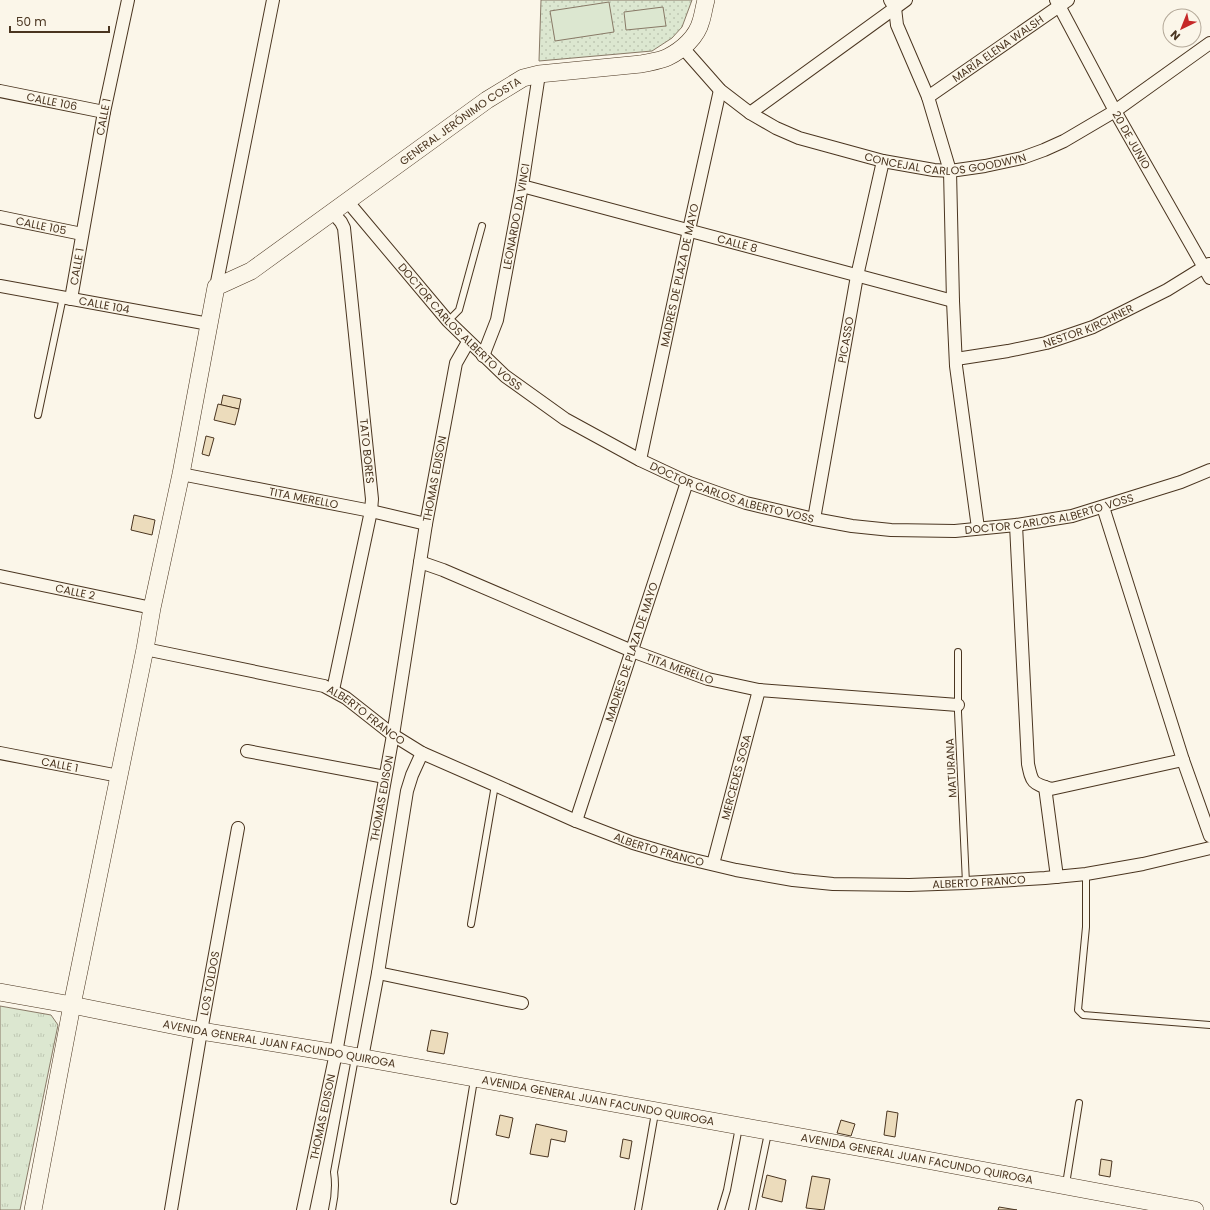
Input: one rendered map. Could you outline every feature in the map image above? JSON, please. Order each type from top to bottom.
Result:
[{"type":"street","name":"CALLE 1","points":[[67,298],[82,234],[104,112],[128,0]]},
{"type":"street","points":[[33,1210],[72,1005],[146,649],[152,608],[180,474],[273,0]]},
{"type":"street","name":"GENERAL JERÓNIMO COSTA","points":[[216,287],[251,271],[487,100],[523,78],[538,74],[655,62],[668,57],[682,48],[695,34],[701,23],[706,0]]},
{"type":"street","points":[[750,113],[893,4],[906,0]]},
{"type":"street","name":"MARÍA ELENA WALSH","points":[[928,97],[1061,2]]},
{"type":"street","name":"20 DE JUNIO","points":[[1061,2],[1115,111],[1207,265],[1210,278]]},
{"type":"street","points":[[893,4],[897,25],[928,97],[950,170],[956,359],[978,528]]},
{"type":"street","name":"CONCEJAL CARLOS GOODWYN","points":[[682,48],[720,90],[750,113],[776,128],[799,138],[883,160],[934,170],[950,170],[985,166],[1022,158],[1044,150],[1115,111],[1210,42]]},
{"type":"street","name":"LEONARDO DA VINCI","points":[[483,356],[497,320],[522,186],[538,74]]},
{"type":"street","name":"MADRES DE PLAZA DE MAYO","points":[[640,460],[688,230],[720,90]]},
{"type":"street","name":"CALLE 106","points":[[0,91],[104,112]]},
{"type":"street","name":"PICASSO","points":[[814,519],[857,276],[883,160]]},
{"type":"street","name":"CALLE 8","points":[[522,186],[953,301]]},
{"type":"street","name":"DOCTOR CARLOS ALBERTO VOSS","points":[[348,202],[448,321],[468,342],[505,376],[565,419],[640,460],[687,482],[746,503],[814,519],[852,526],[891,530],[955,530],[1016,525],[1072,516],[1182,482],[1210,470]]},
{"type":"street","name":"TATO BORES","points":[[333,212],[344,228],[372,498],[371,511],[333,690]]},
{"type":"street","name":"CALLE 105","points":[[0,217],[82,234]]},
{"type":"street","name":"NESTOR KIRCHNER","points":[[956,359],[1008,351],[1046,343],[1093,327],[1160,293],[1207,265]]},
{"type":"street","name":"CALLE 104","points":[[0,286],[209,324]]},
{"type":"street","name":"THOMAS EDISON","points":[[303,1210],[336,1053],[393,736],[426,524],[456,362],[468,342]]},
{"type":"street","name":"TITA MERELLO","points":[[180,474],[371,511],[426,524]]},
{"type":"street","name":"MADRES DE PLAZA DE MAYO","points":[[576,821],[687,482]]},
{"type":"street","points":[[1103,507],[1183,760],[1210,836]]},
{"type":"street","points":[[1016,525],[1028,764],[1031,779],[1038,785],[1051,789],[1060,788],[1183,760]]},
{"type":"street","name":"TITA MERELLO","points":[[420,562],[443,570],[632,651],[708,679],[759,690],[958,705]]},
{"type":"street","name":"CALLE 2","points":[[0,576],[152,608]]},
{"type":"street","name":"ALBERTO FRANCO","points":[[146,649],[324,686],[346,698],[393,736],[422,753],[576,821],[633,843],[677,856],[736,870],[833,884],[910,885],[966,883],[1086,874],[1143,864],[1210,848]]},
{"type":"street","name":"MERCEDES SOSA","points":[[713,864],[759,690]]},
{"type":"street","points":[[247,751],[385,777]]},
{"type":"street","name":"CALLE 1","points":[[0,753],[119,776]]},
{"type":"street","points":[[358,1058],[378,973],[407,791],[412,775],[422,753]]},
{"type":"street","points":[[1045,787],[1057,877]]},
{"type":"street","name":"LOS TOLDOS","points":[[171,1210],[201,1031],[238,828]]},
{"type":"street","points":[[378,973],[522,1003]]},
{"type":"street","name":"AVENIDA GENERAL JUAN FACUNDO QUIROGA","points":[[0,992],[201,1031],[475,1078],[1195,1210]]},
{"type":"lane","points":[[448,321],[458,310],[482,226]]},
{"type":"lane","points":[[38,415],[67,298]]},
{"type":"lane","name":"MATURANA","points":[[958,652],[958,705],[966,883]]},
{"type":"lane","points":[[471,924],[496,785]]},
{"type":"lane","points":[[1086,874],[1086,927],[1078,1010],[1083,1015],[1210,1025]]},
{"type":"lane","points":[[332,1210],[335,1199],[336,1181],[334,1172],[358,1058]]},
{"type":"lane","points":[[454,1201],[475,1078]]},
{"type":"lane","points":[[1066,1186],[1079,1104]]},
{"type":"lane","points":[[638,1210],[656,1111]]},
{"type":"lane","points":[[721,1210],[727,1190],[740,1126]]},
{"type":"lane","points":[[752,1210],[768,1131]]},
{"type":"green space","points":[[541,0],[692,0],[682,27],[672,38],[652,51],[539,61]]},
{"type":"green space","points":[[609,2],[614,32],[555,41],[550,11]]},
{"type":"green space","points":[[663,7],[666,26],[626,30],[624,12]]},
{"type":"green space","points":[[0,1006],[51,1015],[58,1025],[20,1210],[0,1210]]},
{"type":"building","points":[[223,395],[241,399],[239,409],[221,405]]},
{"type":"building","points":[[218,404],[239,409],[235,425],[214,420]]},
{"type":"building","points":[[206,436],[214,438],[209,456],[202,454]]},
{"type":"building","points":[[134,515],[155,520],[152,535],[131,530]]},
{"type":"building","points":[[431,1030],[448,1033],[444,1054],[427,1051]]},
{"type":"building","points":[[887,1111],[898,1113],[895,1137],[884,1135]]},
{"type":"building","points":[[500,1115],[513,1118],[509,1138],[496,1135]]},
{"type":"building","points":[[841,1120],[855,1124],[851,1136],[837,1133]]},
{"type":"building","points":[[536,1124],[567,1131],[565,1142],[551,1139],[548,1157],[530,1154]]},
{"type":"building","points":[[623,1139],[632,1141],[629,1159],[620,1157]]},
{"type":"building","points":[[1101,1159],[1112,1161],[1110,1177],[1099,1175]]},
{"type":"building","points":[[767,1175],[786,1180],[782,1202],[762,1197]]},
{"type":"building","points":[[812,1176],[830,1179],[824,1210],[806,1208]]},
{"type":"building","points":[[999,1207],[1017,1210],[998,1210]]}]
